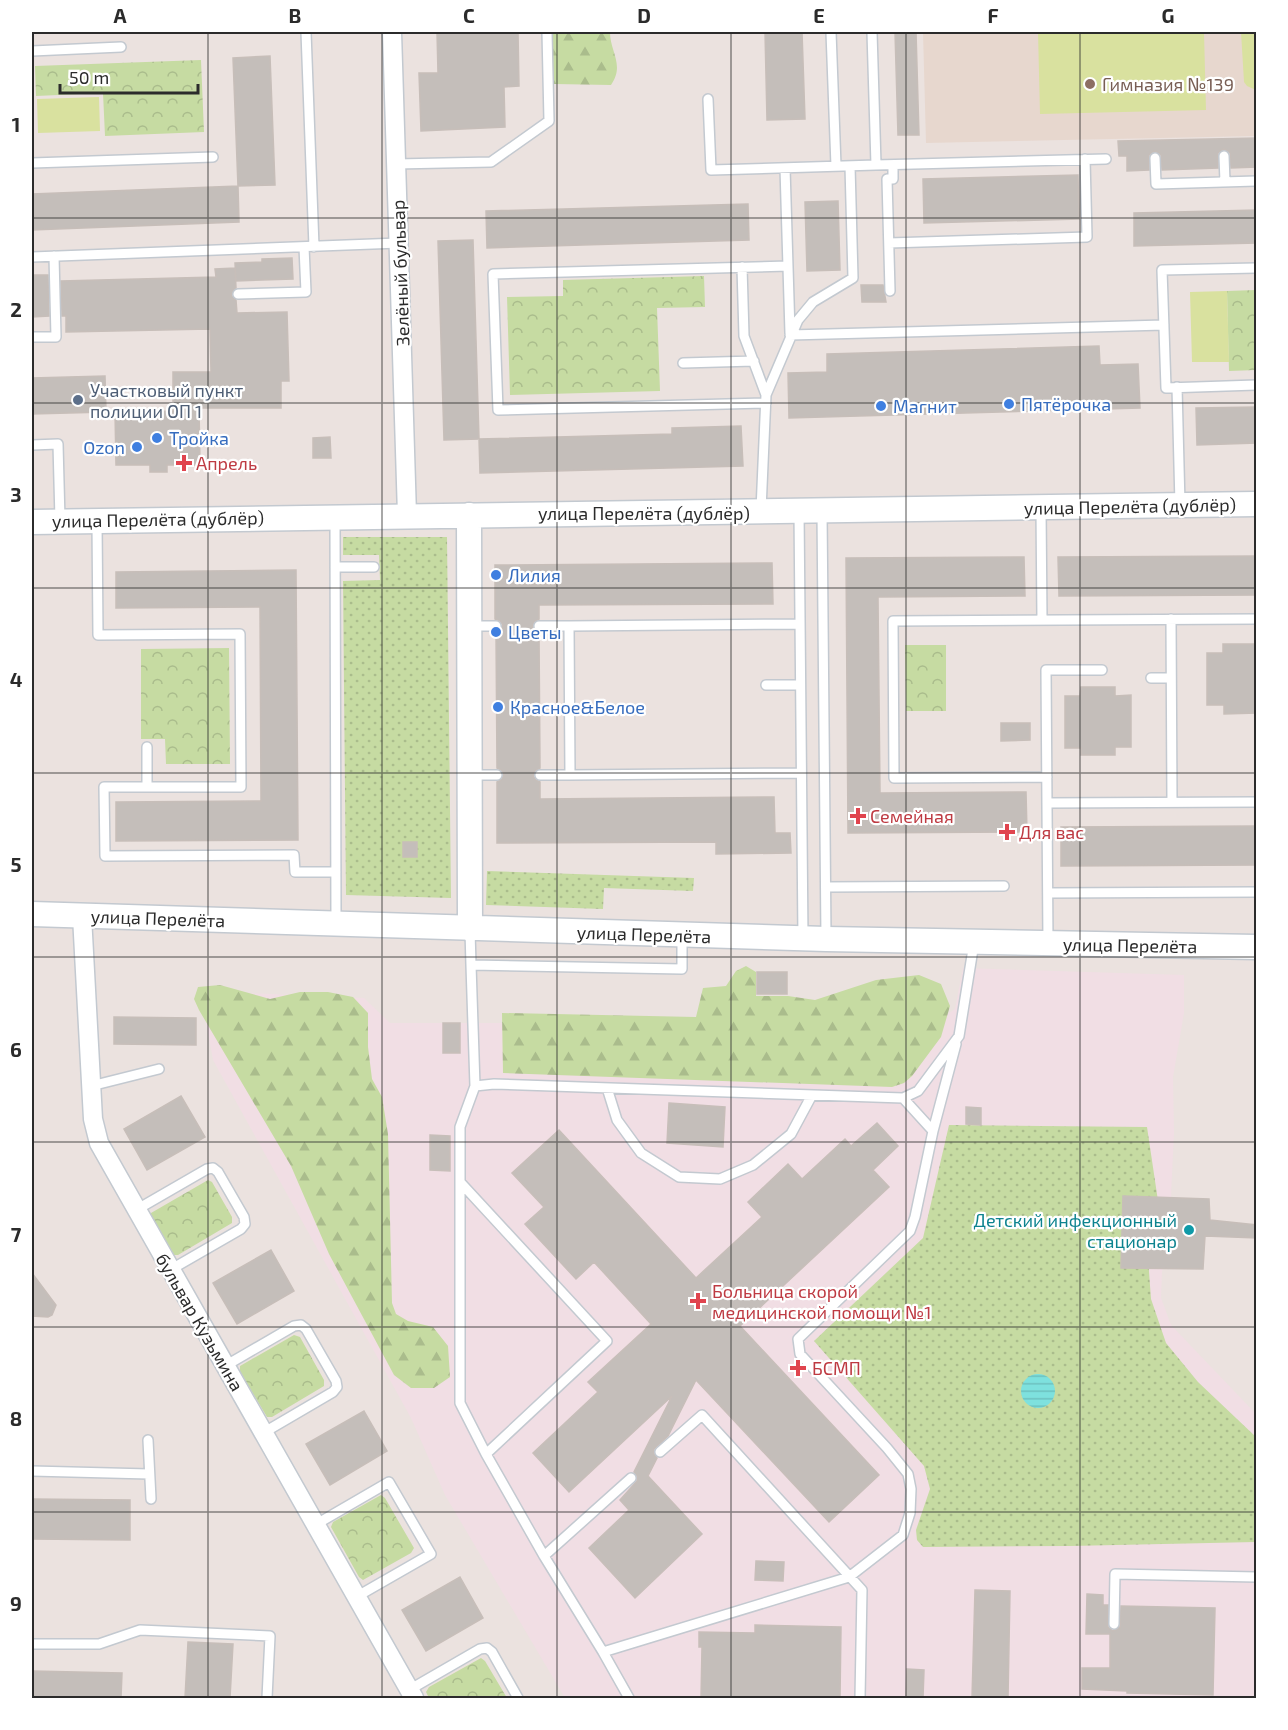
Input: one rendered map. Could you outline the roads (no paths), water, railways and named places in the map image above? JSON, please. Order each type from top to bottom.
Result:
[{"type":"street","name":"Зелёный бульвар","points":[[393,32],[407,515]]},
{"type":"street","name":"улица Перелёта (дублёр)","points":[[32,522],[1257,504]]},
{"type":"street","points":[[469,514],[470,929]]},
{"type":"street","name":"улица Перелёта","points":[[32,914],[814,939],[1257,947]]},
{"type":"street","name":"бульвар Кузьмина","points":[[82,916],[93,1119],[99,1143],[412,1694]]},
{"type":"lane","points":[[306,32],[314,246]]},
{"type":"lane","points":[[396,164],[491,162],[549,121],[547,32]]},
{"type":"lane","points":[[831,32],[836,166]]},
{"type":"lane","points":[[872,32],[876,165]]},
{"type":"lane","points":[[32,51],[121,47]]},
{"type":"lane","points":[[708,99],[711,170],[1106,159]]},
{"type":"lane","points":[[32,163],[213,156]]},
{"type":"lane","points":[[1224,156],[1225,182]]},
{"type":"lane","points":[[1155,158],[1156,184],[1257,181]]},
{"type":"lane","points":[[889,243],[1087,237],[1085,159]]},
{"type":"lane","points":[[890,291],[887,180],[893,179],[892,165]]},
{"type":"lane","points":[[761,512],[766,399],[790,335],[813,302],[853,278],[850,166]]},
{"type":"lane","points":[[785,168],[790,335]]},
{"type":"lane","points":[[32,257],[399,243]]},
{"type":"lane","points":[[238,294],[306,292],[304,247]]},
{"type":"lane","points":[[32,338],[56,337],[54,256]]},
{"type":"lane","points":[[766,399],[498,410],[493,274],[788,266]]},
{"type":"lane","points":[[742,267],[744,336],[766,399]]},
{"type":"lane","points":[[1257,268],[1162,270],[1166,388],[1257,385]]},
{"type":"lane","points":[[790,335],[1164,325]]},
{"type":"lane","points":[[683,363],[754,361]]},
{"type":"lane","points":[[1177,387],[1180,506]]},
{"type":"lane","points":[[32,445],[58,444],[60,521]]},
{"type":"lane","points":[[1041,507],[1042,620]]},
{"type":"lane","points":[[811,511],[800,624],[800,685],[801,773],[814,939]]},
{"type":"lane","points":[[811,511],[826,887],[814,939]]},
{"type":"lane","points":[[335,516],[336,924]]},
{"type":"lane","points":[[97,520],[98,635],[240,634],[241,786],[104,787],[105,856],[294,855],[295,872],[336,872]]},
{"type":"lane","points":[[335,567],[374,567]]},
{"type":"lane","points":[[1047,777],[894,778],[893,621],[1257,619]]},
{"type":"lane","points":[[1171,620],[1172,802]]},
{"type":"lane","points":[[539,626],[800,624]]},
{"type":"lane","points":[[469,626],[496,626]]},
{"type":"lane","points":[[569,626],[570,775]]},
{"type":"lane","points":[[1048,943],[1046,670],[1102,670]]},
{"type":"lane","points":[[1151,678],[1171,678]]},
{"type":"lane","points":[[766,685],[800,685]]},
{"type":"lane","points":[[147,747],[147,787]]},
{"type":"lane","points":[[540,775],[801,773]]},
{"type":"lane","points":[[469,776],[497,776]]},
{"type":"lane","points":[[1047,803],[1257,802]]},
{"type":"lane","points":[[826,887],[1004,886]]},
{"type":"lane","points":[[1048,893],[1257,892]]},
{"type":"lane","points":[[470,929],[475,1086],[459,1127],[460,1403],[544,1556],[629,1698]]},
{"type":"lane","points":[[471,966],[682,969],[682,935]]},
{"type":"lane","points":[[603,1652],[849,1577],[879,1556],[903,1535],[910,1513],[911,1490],[908,1474],[800,1354],[798,1339],[910,1232],[933,1131],[959,1036],[974,943]]},
{"type":"lane","points":[[475,1086],[494,1084],[903,1098],[918,1091],[959,1036]]},
{"type":"lane","points":[[91,1086],[159,1069]]},
{"type":"lane","points":[[607,1088],[616,1120],[641,1154],[679,1177],[720,1179],[753,1165],[791,1134],[812,1095]]},
{"type":"lane","points":[[903,1098],[933,1131]]},
{"type":"lane","points":[[136,1210],[207,1169],[213,1168],[218,1172],[244,1217],[244,1227],[170,1270]]},
{"type":"lane","points":[[461,1184],[607,1341],[486,1454]]},
{"type":"lane","points":[[225,1366],[294,1326],[301,1325],[306,1329],[336,1381],[337,1387],[333,1392],[263,1433]]},
{"type":"lane","points":[[660,1452],[702,1414],[862,1590],[860,1698]]},
{"type":"lane","points":[[148,1440],[151,1500]]},
{"type":"lane","points":[[32,1471],[150,1474]]},
{"type":"lane","points":[[544,1556],[631,1478]]},
{"type":"lane","points":[[315,1525],[389,1482],[435,1551],[356,1597]]},
{"type":"lane","points":[[1114,1624],[1115,1574],[1257,1577]]},
{"type":"lane","points":[[32,1644],[99,1644],[140,1630],[270,1636],[267,1698]]},
{"type":"lane","points":[[412,1694],[480,1649],[487,1648],[492,1652],[518,1698]]},
{"type":"water","points":[[1038,1374],[1050,1379],[1055,1391],[1050,1403],[1038,1408],[1026,1403],[1021,1391],[1026,1379]]},
{"type":"place","name":"Гимназия №139","points":[[1090,84]]},
{"type":"place","name":"Участковый пункт полиции ОП 1","points":[[78,400]]},
{"type":"place","name":"Пятёрочка","points":[[1009,404]]},
{"type":"place","name":"Магнит","points":[[881,406]]},
{"type":"place","name":"Тройка","points":[[157,438]]},
{"type":"place","name":"Ozon","points":[[137,447]]},
{"type":"place","name":"Апрель","points":[[184,463]]},
{"type":"place","name":"Лилия","points":[[496,575]]},
{"type":"place","name":"Цветы","points":[[496,632]]},
{"type":"place","name":"Красное&Белое","points":[[498,707]]},
{"type":"place","name":"Семейная","points":[[858,816]]},
{"type":"place","name":"Для вас","points":[[1007,832]]},
{"type":"place","name":"Детский инфекционный стационар","points":[[1189,1230]]},
{"type":"place","name":"Больница скорой медицинской помощи №1","points":[[698,1301]]},
{"type":"place","name":"БСМП","points":[[798,1368]]}]
